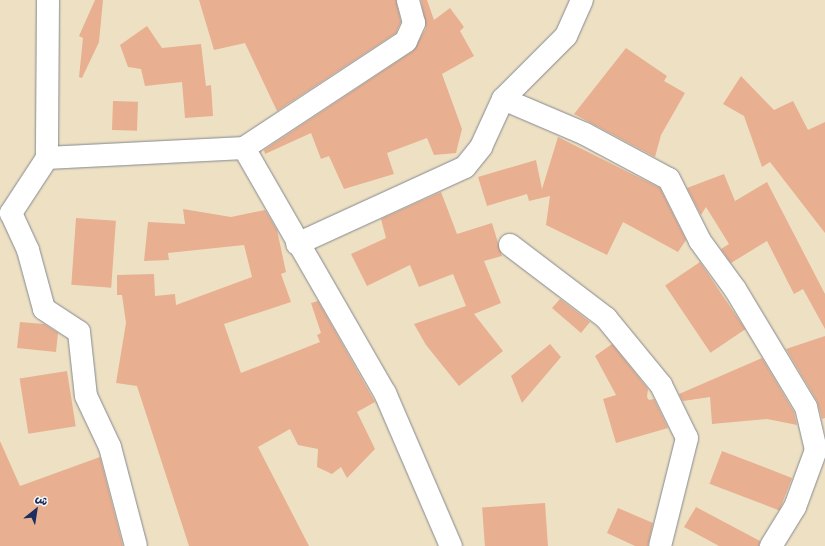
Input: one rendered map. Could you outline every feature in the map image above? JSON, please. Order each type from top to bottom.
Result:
[{"type":"street","points":[[48,0],[47,158],[6,213],[28,250],[44,309],[79,332],[86,396],[110,446],[136,546]]},
{"type":"street","points":[[47,158],[244,148],[406,41],[414,23],[408,0]]},
{"type":"street","points":[[297,244],[465,167],[481,147],[503,99],[566,36],[582,0]]},
{"type":"street","points":[[503,99],[586,134],[669,179],[700,241],[735,289],[778,358],[806,407],[816,450],[795,507],[771,546]]},
{"type":"street","points":[[244,148],[297,244],[385,393],[451,546]]},
{"type":"street","points":[[510,245],[606,318],[661,385],[687,438],[660,546]]},
{"type":"building","points":[[95,0],[103,0],[99,42],[82,78],[79,77],[83,38],[79,36]]},
{"type":"building","points":[[199,0],[396,0],[401,22],[396,33],[277,111],[245,43],[214,50]]},
{"type":"building","points":[[421,0],[427,0],[434,20],[450,8],[464,27],[460,31],[474,56],[442,74],[462,129],[456,153],[434,155],[427,138],[387,153],[394,174],[344,189],[329,156],[321,159],[311,133],[265,154],[264,150],[413,51],[426,28]]},
{"type":"building","points":[[147,26],[162,48],[201,44],[206,86],[211,85],[213,116],[185,118],[182,82],[145,86],[141,69],[128,67],[120,45]]},
{"type":"building","points":[[626,48],[667,76],[664,81],[685,93],[661,135],[655,157],[574,114]]},
{"type":"building","points":[[741,76],[774,110],[793,101],[808,130],[825,122],[825,233],[770,162],[762,167],[744,116],[723,104]]},
{"type":"building","points":[[113,101],[138,102],[137,131],[112,130]]},
{"type":"building","points":[[558,137],[660,188],[686,240],[678,252],[623,222],[607,255],[546,225],[550,196],[529,201],[527,194],[487,206],[478,177],[536,160],[542,189]]},
{"type":"building","points":[[724,174],[735,201],[767,182],[825,294],[825,329],[803,289],[794,294],[767,241],[731,263],[721,249],[729,244],[706,207],[701,215],[687,188]]},
{"type":"building","points":[[441,192],[457,234],[492,223],[502,256],[484,261],[501,303],[474,314],[503,351],[459,386],[426,345],[414,324],[466,306],[453,274],[419,287],[410,265],[367,286],[351,254],[386,238],[381,219]]},
{"type":"building","points":[[183,209],[231,217],[265,210],[277,230],[286,272],[281,274],[291,302],[224,324],[241,373],[320,342],[317,335],[321,333],[311,303],[318,301],[375,402],[357,412],[375,449],[347,478],[341,467],[332,474],[317,467],[318,449],[298,445],[290,429],[258,447],[309,546],[189,546],[137,386],[116,383],[126,323],[122,295],[117,295],[117,275],[154,274],[155,296],[175,294],[176,305],[252,277],[244,245],[168,253],[169,260],[144,261],[148,222],[185,224]]},
{"type":"building","points":[[76,218],[116,221],[111,288],[71,285]]},
{"type":"building","points":[[700,262],[745,329],[710,353],[665,285]]},
{"type":"building","points":[[560,299],[590,322],[581,333],[552,308]]},
{"type":"building","points":[[20,322],[44,324],[58,333],[56,352],[17,348]]},
{"type":"building","points":[[825,336],[825,418],[822,419],[817,401],[786,349]]},
{"type":"building","points":[[550,344],[561,357],[522,403],[511,376]]},
{"type":"building","points":[[612,344],[648,389],[647,397],[649,400],[654,399],[668,428],[616,443],[603,399],[616,395],[595,356]]},
{"type":"building","points":[[762,358],[794,412],[797,425],[767,419],[712,424],[710,397],[683,401],[679,394]]},
{"type":"building","points":[[67,371],[76,426],[28,434],[20,379]]},
{"type":"building","points":[[0,441],[20,486],[100,457],[123,546],[0,546]]},
{"type":"building","points":[[722,451],[792,478],[779,511],[709,484]]},
{"type":"building","points":[[545,503],[548,546],[485,546],[482,507]]},
{"type":"building","points":[[696,507],[760,541],[759,546],[719,546],[684,527]]},
{"type":"building","points":[[618,508],[653,523],[648,546],[635,546],[607,533]]}]
